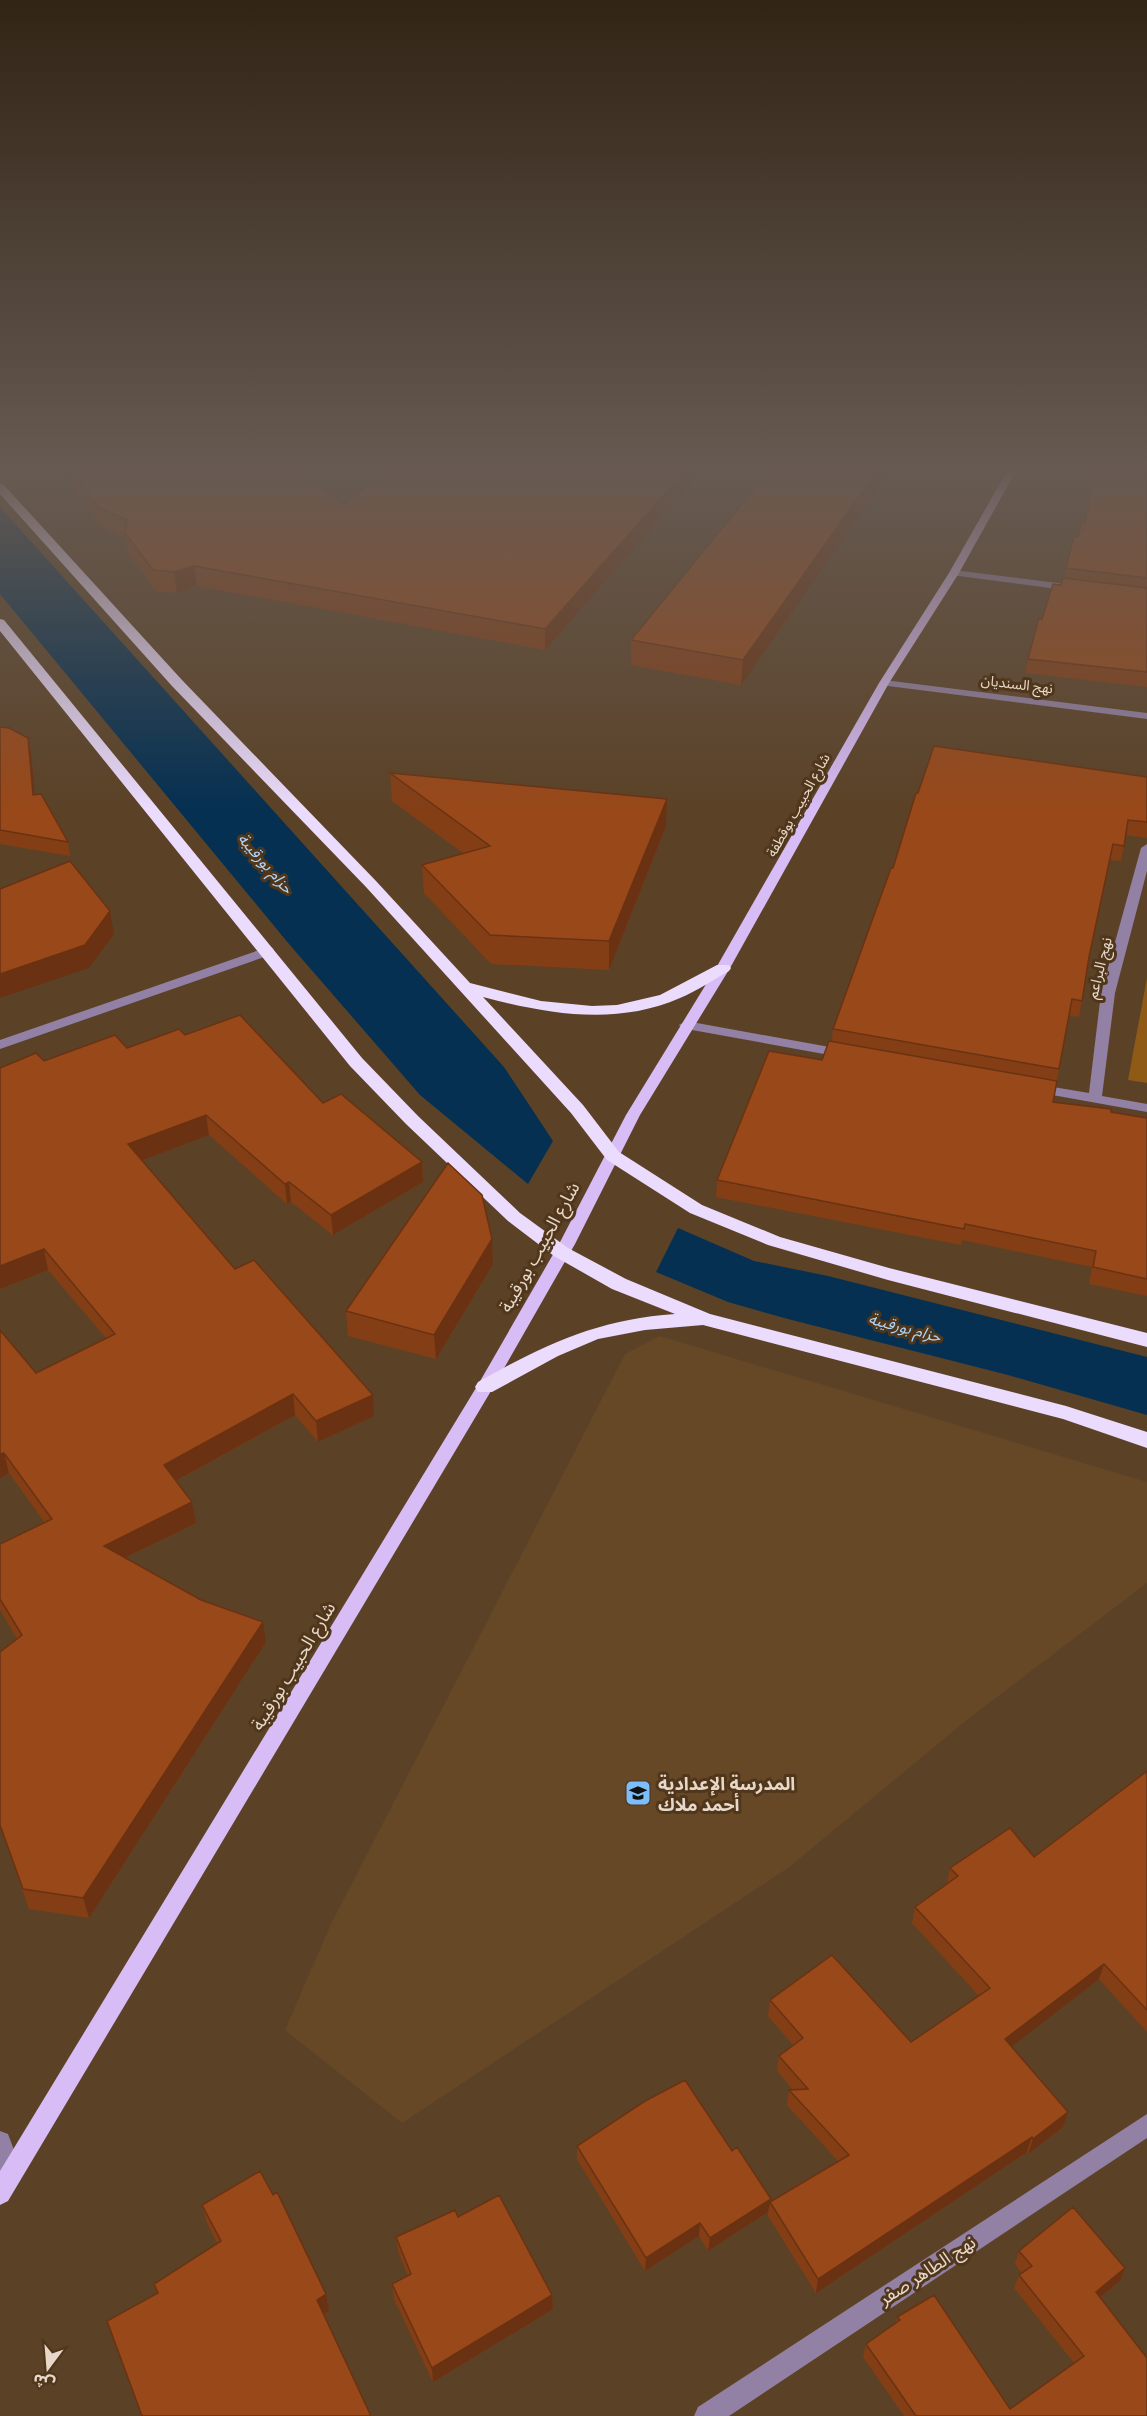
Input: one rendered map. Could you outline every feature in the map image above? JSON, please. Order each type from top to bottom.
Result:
[{"type":"highway","points":[[87,584],[177,683],[577,1108],[614,1156],[696,1209],[774,1241],[888,1274],[1147,1340]]},
{"type":"highway","points":[[0,623],[356,1062],[412,1120],[514,1217],[561,1252],[619,1284],[705,1319],[1066,1413],[1147,1440]]},
{"type":"highway","points":[[465,987],[523,1004],[582,1010],[616,1009],[664,999],[723,968]]},
{"type":"highway","points":[[485,1387],[541,1357],[591,1335],[647,1322],[705,1319]]},
{"type":"main road","name":"شارع الحبيب بوقطفة","points":[[614,1156],[633,1115],[723,968],[884,683],[947,584]]},
{"type":"main road","name":"شارع الحبيب بورقيبة","points":[[6,2183],[485,1387],[614,1156]]},
{"type":"street","points":[[1044,584],[1079,588]]},
{"type":"street","name":"نهج السنديان","points":[[884,683],[1147,716]]},
{"type":"street","name":"نهج البراعم","points":[[1095,1099],[1108,993],[1145,867],[1147,848]]},
{"type":"street","points":[[0,1045],[268,951]]},
{"type":"street","points":[[686,1025],[861,1057]]},
{"type":"street","points":[[1025,1086],[1147,1108]]},
{"type":"street","name":"نهج الطاهر صفر","points":[[706,2416],[1147,2125]]},
{"type":"street","points":[[0,2142],[6,2183]]},
{"type":"shaded area","points":[[1147,978],[1147,1083],[1128,1080]]},
{"type":"shaded area","name":"المدرسة الإعدادية أحمد ملاك","points":[[660,1336],[1147,1482],[1147,1583],[968,1719],[788,1868],[402,2123],[285,2030],[331,1924],[625,1354]]},
{"type":"water","name":"حزام بورقيبة","points":[[0,584],[69,584],[504,1067],[553,1141],[528,1184],[420,1095],[289,944],[0,594]]},
{"type":"water","name":"حزام بورقيبة","points":[[678,1228],[754,1261],[828,1276],[1147,1357],[1147,1415],[1008,1375],[728,1302],[656,1272]]},
{"type":"building","points":[[293,584],[585,584],[545,629]]},
{"type":"building","points":[[677,584],[797,584],[743,660],[631,640]]},
{"type":"building","points":[[1053,584],[1111,584],[1147,588],[1147,672],[1028,659],[1039,618],[1042,619]]},
{"type":"building","points":[[0,727],[9,728],[28,738],[33,795],[41,794],[68,842],[0,830]]},
{"type":"building","points":[[934,746],[1147,777],[1147,822],[1128,820],[1124,846],[1113,844],[1082,1001],[1072,999],[1059,1069],[833,1029],[891,868],[893,868],[916,793],[918,793]]},
{"type":"building","points":[[390,773],[667,799],[609,941],[490,935],[422,865],[490,846]]},
{"type":"building","points":[[70,861],[110,911],[85,945],[0,974],[0,889]]},
{"type":"building","points":[[240,1015],[323,1103],[341,1094],[422,1162],[331,1215],[289,1182],[285,1184],[206,1115],[128,1144],[235,1269],[254,1260],[373,1395],[316,1421],[293,1394],[164,1465],[192,1502],[104,1546],[201,1600],[263,1622],[83,1898],[23,1889],[0,1825],[0,1652],[22,1635],[0,1599],[0,1544],[52,1519],[4,1453],[0,1454],[0,1330],[36,1373],[115,1334],[44,1249],[0,1266],[0,1068],[36,1053],[44,1061],[115,1035],[127,1048],[179,1029],[185,1035]]},
{"type":"building","points":[[829,1041],[1057,1081],[1053,1102],[1111,1109],[1111,1112],[1147,1118],[1147,1279],[1093,1267],[1096,1251],[965,1224],[964,1229],[717,1180],[769,1051],[822,1060]]},
{"type":"building","points":[[448,1163],[482,1195],[492,1239],[434,1335],[346,1311]]},
{"type":"building","points":[[1147,1771],[1147,2010],[1104,1964],[1005,2039],[1068,2112],[1033,2139],[1032,2137],[818,2279],[770,2202],[849,2155],[789,2090],[808,2089],[779,2056],[803,2038],[770,2000],[832,1955],[911,2042],[990,1988],[915,1907],[958,1876],[950,1868],[1010,1828],[1034,1857]]},
{"type":"building","points":[[685,2080],[732,2151],[737,2147],[771,2199],[710,2238],[700,2223],[646,2258],[577,2146],[645,2101]]},
{"type":"building","points":[[260,2171],[273,2195],[277,2192],[326,2294],[317,2300],[371,2416],[142,2416],[107,2321],[158,2293],[154,2284],[221,2241],[202,2205]]},
{"type":"building","points":[[499,2195],[552,2295],[432,2368],[392,2284],[411,2274],[396,2237],[455,2210],[458,2217]]},
{"type":"building","points":[[1073,2207],[1125,2268],[1096,2292],[1147,2358],[1147,2416],[916,2416],[866,2344],[900,2320],[897,2317],[934,2295],[1010,2409],[1084,2356],[1019,2275],[1032,2266],[1019,2251]]},
{"type":"place","name":"المدرسة الإعدادية أحمد ملاك","points":[[638,1793]]}]
